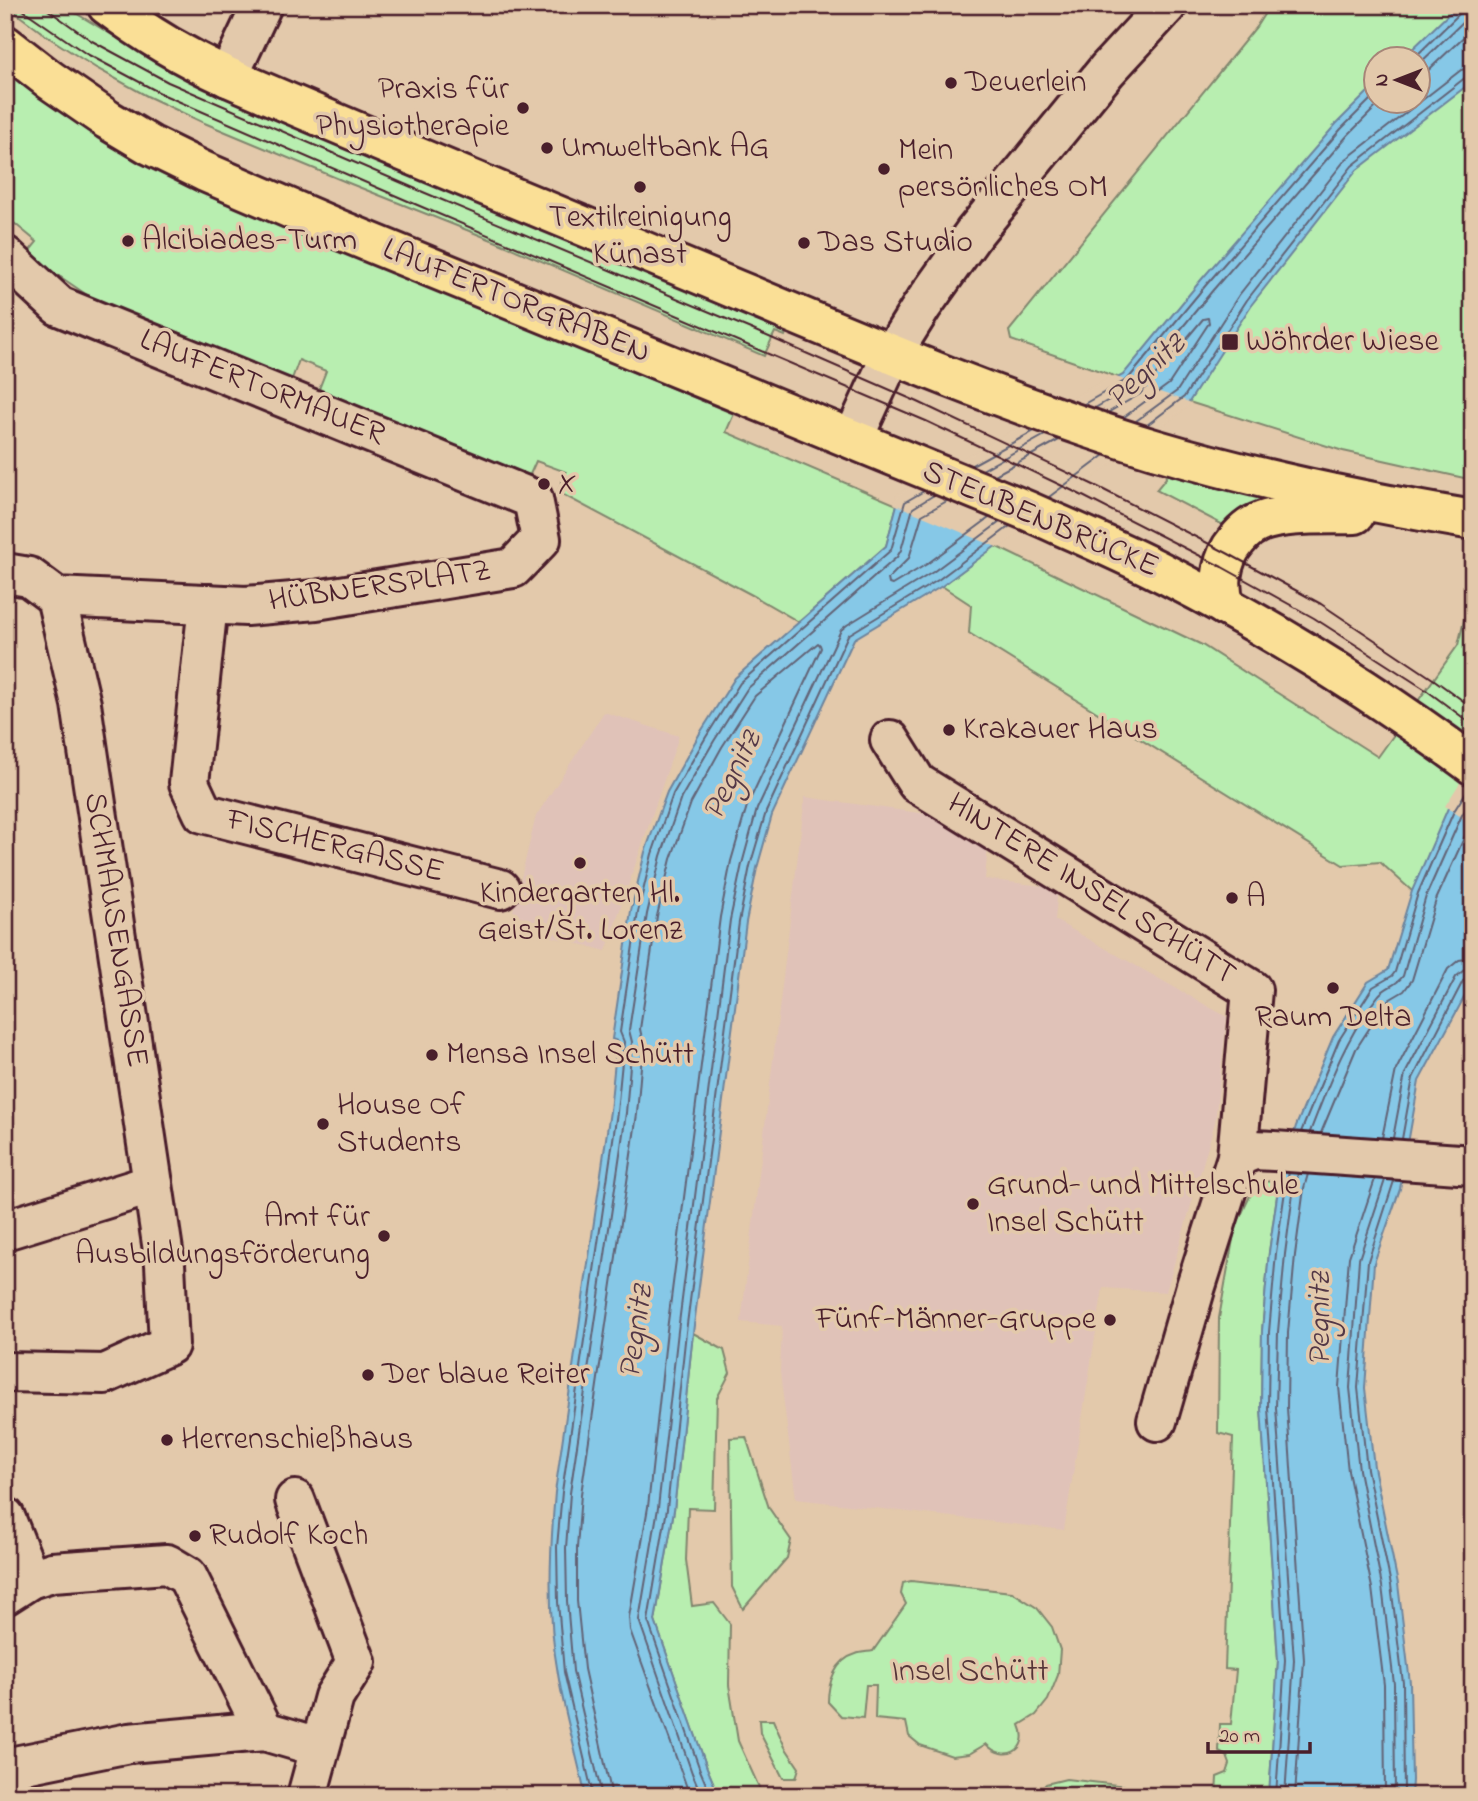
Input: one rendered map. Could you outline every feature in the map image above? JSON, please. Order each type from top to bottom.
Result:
[{"type":"main road","points":[[107,5],[160,42],[228,76],[950,377],[1052,415],[1173,454],[1279,483],[1473,520]]},
{"type":"main road","name":"LAUFERTORGRABEN","points":[[5,45],[108,120],[150,145],[205,172],[858,442]]},
{"type":"main road","name":"STEUBENBRÜCKE","points":[[858,442],[1076,532],[1167,575],[1343,675],[1473,765]]},
{"type":"main road","points":[[1225,606],[1221,584],[1222,567],[1227,553],[1241,534],[1259,522],[1306,515],[1427,512]]},
{"type":"street","points":[[228,76],[262,5]]},
{"type":"street","points":[[858,442],[892,354],[922,306],[974,233],[1107,70],[1167,5]]},
{"type":"street","name":"LAUFERTORMAUER","points":[[5,256],[59,306],[533,499]]},
{"type":"street","name":"HÜBNERSPLATZ","points":[[56,597],[246,606],[316,600],[513,568],[541,539],[533,499]]},
{"type":"street","points":[[5,573],[29,578],[56,597]]},
{"type":"street","name":"SCHMAUSENGASSE","points":[[5,1373],[105,1374],[169,1345],[165,1264],[81,704],[56,597]]},
{"type":"street","name":"FISCHERGASSE","points":[[208,604],[189,783],[203,813],[500,889]]},
{"type":"street","name":"HINTERE INSEL SCHÜTT","points":[[890,740],[917,783],[1252,990],[1255,1154],[1196,1286],[1157,1421]]},
{"type":"street","points":[[1255,1154],[1447,1163]]},
{"type":"street","points":[[5,1230],[153,1184]]},
{"type":"street","points":[[295,1500],[356,1661],[334,1697],[307,1796]]},
{"type":"street","points":[[5,1517],[18,1587],[51,1572],[167,1564],[187,1576],[264,1731]]},
{"type":"street","points":[[5,1768],[129,1743],[264,1731],[319,1747]]},
{"type":"street","points":[[319,1747],[338,1796]]},
{"type":"shaded area","name":"Kindergarten Hl. Geist/St. Lorenz","points":[[604,712],[679,736],[606,951],[549,936],[513,911],[536,816]]},
{"type":"shaded area","name":"Grund- und Mittelschule Insel Schütt","points":[[805,797],[934,815],[988,845],[985,879],[1058,888],[1055,920],[1227,1017],[1215,1122],[1166,1292],[1103,1288],[1064,1530],[796,1499],[780,1372],[782,1326],[741,1322]]},
{"type":"green space","points":[[5,5],[62,5],[173,69],[787,329],[785,336],[775,332],[764,356],[497,242],[202,122],[96,68]]},
{"type":"green space","name":"Wöhrder Wiese","points":[[1270,5],[1473,5],[1473,480],[1343,451],[1189,402],[1011,340],[1009,331],[1256,27]]},
{"type":"green space","points":[[5,70],[66,116],[148,165],[310,237],[734,414],[726,432],[897,505],[886,546],[799,622],[558,492],[566,472],[536,461],[528,479],[319,389],[326,371],[299,360],[292,379],[137,320],[90,297],[27,254],[37,242],[14,223],[5,232]]},
{"type":"green space","points":[[1164,467],[1275,501],[1231,529],[1156,490],[1166,478]]},
{"type":"green space","points":[[995,546],[1202,645],[1378,757],[1458,645],[1473,584],[1473,932],[1412,891],[1380,862],[1343,865],[969,633],[971,605],[942,586]]},
{"type":"green space","points":[[1257,1181],[1279,1182],[1262,1331],[1261,1408],[1278,1660],[1269,1796],[1216,1796],[1217,1777],[1227,1773],[1230,1764],[1227,1756],[1219,1752],[1220,1724],[1231,1724],[1236,1670],[1225,1669],[1233,1437],[1218,1433],[1219,1318],[1235,1228]]},
{"type":"green space","points":[[693,1333],[724,1350],[730,1373],[717,1398],[714,1509],[688,1508],[686,1560],[692,1606],[714,1603],[730,1624],[729,1685],[738,1741],[763,1796],[719,1796],[655,1621],[674,1510]]},
{"type":"green space","points":[[746,1437],[769,1508],[791,1540],[787,1558],[743,1609],[732,1587],[730,1438]]},
{"type":"green space","name":"Insel Schütt","points":[[911,1581],[1012,1592],[1037,1608],[1052,1627],[1060,1650],[1058,1675],[1048,1700],[1036,1715],[1020,1725],[1022,1741],[1014,1751],[1001,1753],[986,1744],[969,1754],[952,1756],[920,1745],[909,1736],[906,1722],[875,1719],[876,1685],[866,1685],[863,1718],[841,1716],[828,1702],[831,1680],[838,1667],[849,1657],[873,1651],[906,1604],[901,1594],[903,1583]]},
{"type":"green space","points":[[759,1720],[773,1720],[785,1747],[799,1768],[796,1778],[783,1778],[760,1733]]},
{"type":"green space","points":[[1066,1779],[1126,1786],[1146,1796],[1036,1796],[1046,1784]]},
{"type":"water","points":[[1458,5],[1473,5],[1473,81],[1432,112],[1432,46],[1415,46]]},
{"type":"water","name":"Pegnitz","points":[[1362,98],[1362,116],[1427,116],[1357,170],[1252,304],[1189,402],[942,586],[854,639],[772,815],[746,922],[693,1333],[674,1510],[655,1621],[719,1796],[587,1796],[563,1702],[552,1629],[555,1492],[610,1111],[617,1041],[612,1039],[631,911],[645,852],[667,792],[735,678],[886,546],[899,497],[1123,375],[1336,124]]},
{"type":"water","name":"Pegnitz","points":[[1473,769],[1473,981],[1419,1081],[1400,1189],[1374,1263],[1365,1388],[1374,1467],[1398,1584],[1410,1683],[1411,1796],[1269,1796],[1278,1660],[1261,1408],[1262,1331],[1279,1182],[1296,1126],[1333,1037],[1368,982],[1388,970],[1412,891],[1448,808]]},
{"type":"pier","points":[[1113,376],[1192,403],[999,548],[894,504],[898,494]]},
{"type":"pier","points":[[1473,765],[1473,825],[1445,806]]},
{"type":"tram line","points":[[16,5],[85,53],[164,95],[926,421],[1073,491],[1222,567],[1314,618],[1426,690],[1473,725]]},
{"type":"tram line","points":[[41,5],[92,41],[168,82],[753,330],[918,402],[1098,487],[1321,604],[1473,708]]},
{"type":"place","name":"Deuerlein","points":[[951,83]]},
{"type":"place","name":"Praxis für Physiotherapie","points":[[523,108]]},
{"type":"place","name":"Umweltbank AG","points":[[547,148]]},
{"type":"place","name":"Mein persönliches OM","points":[[884,169]]},
{"type":"place","name":"Textilreinigung Künast","points":[[640,187]]},
{"type":"place","name":"Alcibiades-Turm","points":[[128,241]]},
{"type":"place","name":"Das Studio","points":[[804,243]]},
{"type":"place","name":"Wöhrder Wiese","points":[[1230,342]]},
{"type":"place","name":"X","points":[[544,484]]},
{"type":"place","name":"Krakauer Haus","points":[[949,730]]},
{"type":"place","name":"Kindergarten Hl. Geist/St. Lorenz","points":[[580,863]]},
{"type":"place","name":"A","points":[[1232,898]]},
{"type":"place","name":"Raum Delta","points":[[1333,988]]},
{"type":"place","name":"Mensa Insel Schütt","points":[[432,1055]]},
{"type":"place","name":"House Of Students","points":[[323,1124]]},
{"type":"place","name":"Grund- und Mittelschule Insel Schütt","points":[[973,1204]]},
{"type":"place","name":"Amt für Ausbildungsförderung","points":[[384,1236]]},
{"type":"place","name":"Fünf-Männer-Gruppe","points":[[1110,1320]]},
{"type":"place","name":"Der blaue Reiter","points":[[368,1375]]},
{"type":"place","name":"Herrenschießhaus","points":[[167,1440]]},
{"type":"place","name":"Rudolf Koch","points":[[195,1536]]}]
